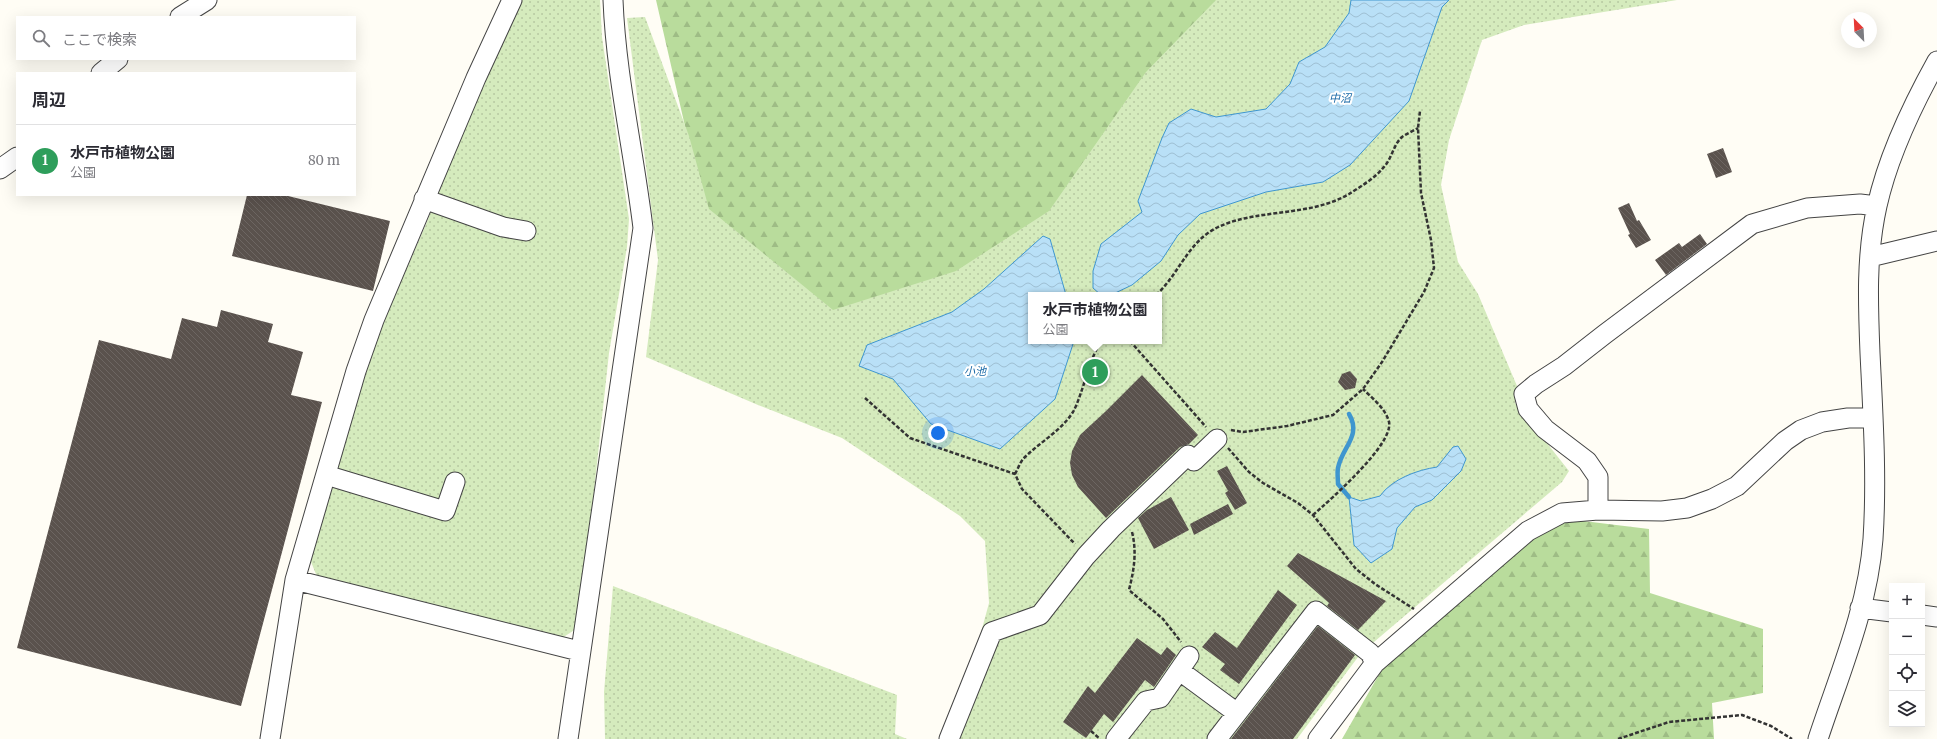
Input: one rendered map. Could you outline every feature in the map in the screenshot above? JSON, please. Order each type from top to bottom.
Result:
[{"type":"street","points":[[182,16],[207,0]]},
{"type":"street","points":[[270,739],[295,580],[356,371],[374,320],[424,199],[476,78],[512,0]]},
{"type":"street","points":[[568,739],[579,651],[642,228],[638,185],[621,85],[614,27],[613,0]]},
{"type":"street","points":[[102,72],[117,60]]},
{"type":"street","points":[[1818,739],[1860,608],[1873,541],[1873,418],[1868,298],[1870,257],[1877,206],[1895,151],[1914,105],[1937,61]]},
{"type":"street","points":[[0,169],[16,158]]},
{"type":"street","points":[[424,199],[504,227],[526,231]]},
{"type":"street","points":[[1598,510],[1598,477],[1587,460],[1544,429],[1528,409],[1524,394],[1536,384],[1564,366],[1604,334],[1752,224],[1807,208],[1860,204],[1877,206]]},
{"type":"street","points":[[1870,257],[1937,241]]},
{"type":"street","points":[[1318,739],[1375,663],[1528,530],[1562,513],[1598,510],[1662,511],[1687,508],[1712,499],[1737,486],[1785,441],[1801,430],[1822,422],[1848,418],[1873,418]]},
{"type":"street","points":[[949,739],[992,632],[1040,615],[1086,556],[1188,455],[1194,462],[1218,431]]},
{"type":"street","points":[[326,475],[444,511],[455,482]]},
{"type":"street","points":[[295,580],[579,651]]},
{"type":"street","points":[[1860,608],[1889,612]]},
{"type":"street","points":[[1217,739],[1316,611],[1370,653],[1375,663]]},
{"type":"street","points":[[1925,615],[1937,617]]},
{"type":"street","points":[[1116,739],[1146,701],[1160,698],[1185,663],[1237,712]]},
{"type":"path","points":[[1133,344],[1203,424],[1218,431],[1243,432],[1287,426],[1333,414],[1363,389],[1382,362],[1424,292],[1434,268],[1431,240],[1421,193],[1418,128],[1420,111]]},
{"type":"path","points":[[1159,292],[1172,278],[1189,253],[1204,236],[1222,226],[1242,219],[1308,210],[1337,200],[1382,170],[1391,158],[1395,146],[1402,138],[1418,128]]},
{"type":"path","points":[[1015,474],[1023,459],[1064,424],[1072,413],[1079,401],[1100,344]]},
{"type":"path","points":[[1314,515],[1379,450],[1388,434],[1390,423],[1386,415],[1378,404],[1363,389]]},
{"type":"path","points":[[865,398],[910,438],[1015,474],[1022,489],[1086,556]]},
{"type":"path","points":[[1203,424],[1218,431],[1231,451],[1249,472],[1263,483],[1298,503],[1314,515],[1356,569],[1375,584],[1417,611],[1425,619]]},
{"type":"path","points":[[1125,516],[1129,523],[1135,544],[1134,568],[1129,590],[1162,619],[1179,639],[1185,663]]},
{"type":"path","points":[[1618,739],[1669,722],[1742,715],[1772,726],[1792,739]]},
{"type":"path","points":[[1091,731],[1101,739]]},
{"type":"green space","points":[[521,0],[600,0],[602,37],[629,219],[627,247],[609,353],[592,509],[576,629],[562,638],[318,579],[309,557],[376,339],[427,222],[487,68]]},
{"type":"green space","points":[[656,0],[1337,0],[1034,292],[1028,292],[1028,344],[1031,344],[1021,560],[672,233],[687,135]]},
{"type":"green space","points":[[1216,0],[1677,0],[1524,25],[1482,40],[1449,140],[1441,185],[1458,262],[1478,294],[1517,386],[1515,403],[1569,471],[1562,482],[1361,653],[1297,739],[952,739],[989,603],[985,541],[960,516],[842,438],[758,405],[646,357],[658,260],[627,18],[645,17],[689,136],[709,209],[833,310],[956,271],[1049,211],[1146,72]]},
{"type":"green space","points":[[1567,519],[1649,529],[1650,593],[1763,629],[1763,693],[1712,703],[1714,739],[1342,739],[1389,657],[1546,526]]},
{"type":"green space","points":[[613,586],[897,695],[895,734],[907,739],[605,739],[604,692]]},
{"type":"water","name":"中沼","points":[[1351,0],[1449,0],[1442,7],[1409,101],[1350,165],[1323,182],[1266,192],[1200,214],[1178,235],[1161,261],[1132,285],[1117,292],[1098,292],[1093,288],[1093,271],[1101,244],[1142,212],[1138,201],[1169,123],[1191,109],[1216,117],[1266,109],[1290,84],[1299,62],[1325,47],[1349,13]]},
{"type":"water","name":"小池","points":[[1043,236],[1050,239],[1065,292],[1028,292],[1028,344],[1073,344],[1055,399],[1000,449],[931,424],[893,379],[859,366],[867,345],[952,312],[984,289]]},
{"type":"water","points":[[1458,446],[1466,459],[1461,471],[1432,500],[1415,507],[1397,528],[1392,549],[1371,563],[1354,545],[1349,497],[1361,501],[1380,496],[1398,480],[1421,470],[1437,467],[1453,447]]},
{"type":"building","points":[[1723,148],[1732,172],[1716,178],[1707,154]]},
{"type":"building","points":[[247,196],[288,196],[390,221],[373,291],[232,256]]},
{"type":"building","points":[[1629,203],[1637,221],[1639,220],[1651,240],[1636,248],[1628,235],[1630,234],[1618,208]]},
{"type":"building","points":[[1700,234],[1707,244],[1666,275],[1655,260],[1679,243],[1682,247]]},
{"type":"building","points":[[221,310],[273,324],[268,342],[303,352],[291,395],[322,402],[241,706],[17,648],[99,340],[171,359],[182,318],[217,327]]},
{"type":"building","points":[[1350,371],[1357,379],[1355,388],[1345,390],[1338,382],[1342,374]]},
{"type":"building","points":[[1142,375],[1198,435],[1189,444],[1180,447],[1106,518],[1078,487],[1072,475],[1070,463],[1072,451],[1080,435]]},
{"type":"building","points":[[1227,466],[1247,503],[1235,510],[1225,493],[1228,491],[1217,471]]},
{"type":"building","points":[[1171,497],[1189,530],[1154,549],[1138,518],[1147,510]]},
{"type":"building","points":[[1228,504],[1233,514],[1194,535],[1190,524]]},
{"type":"building","points":[[1298,553],[1386,601],[1358,630],[1327,606],[1329,603],[1287,566]]},
{"type":"building","points":[[1278,590],[1297,605],[1239,684],[1220,670],[1225,664],[1202,647],[1215,632],[1237,648]]},
{"type":"building","points":[[1318,626],[1355,655],[1293,739],[1231,739]]},
{"type":"building","points":[[1137,638],[1161,655],[1167,647],[1176,655],[1154,687],[1145,680],[1113,722],[1104,714],[1086,738],[1063,722],[1088,686],[1095,693]]},
{"type":"waterway","points":[[1349,414],[1352,422],[1352,435],[1338,468],[1338,484],[1349,497]]},
{"type":"place","name":"水戸市植物公園","points":[[1095,372]]}]
